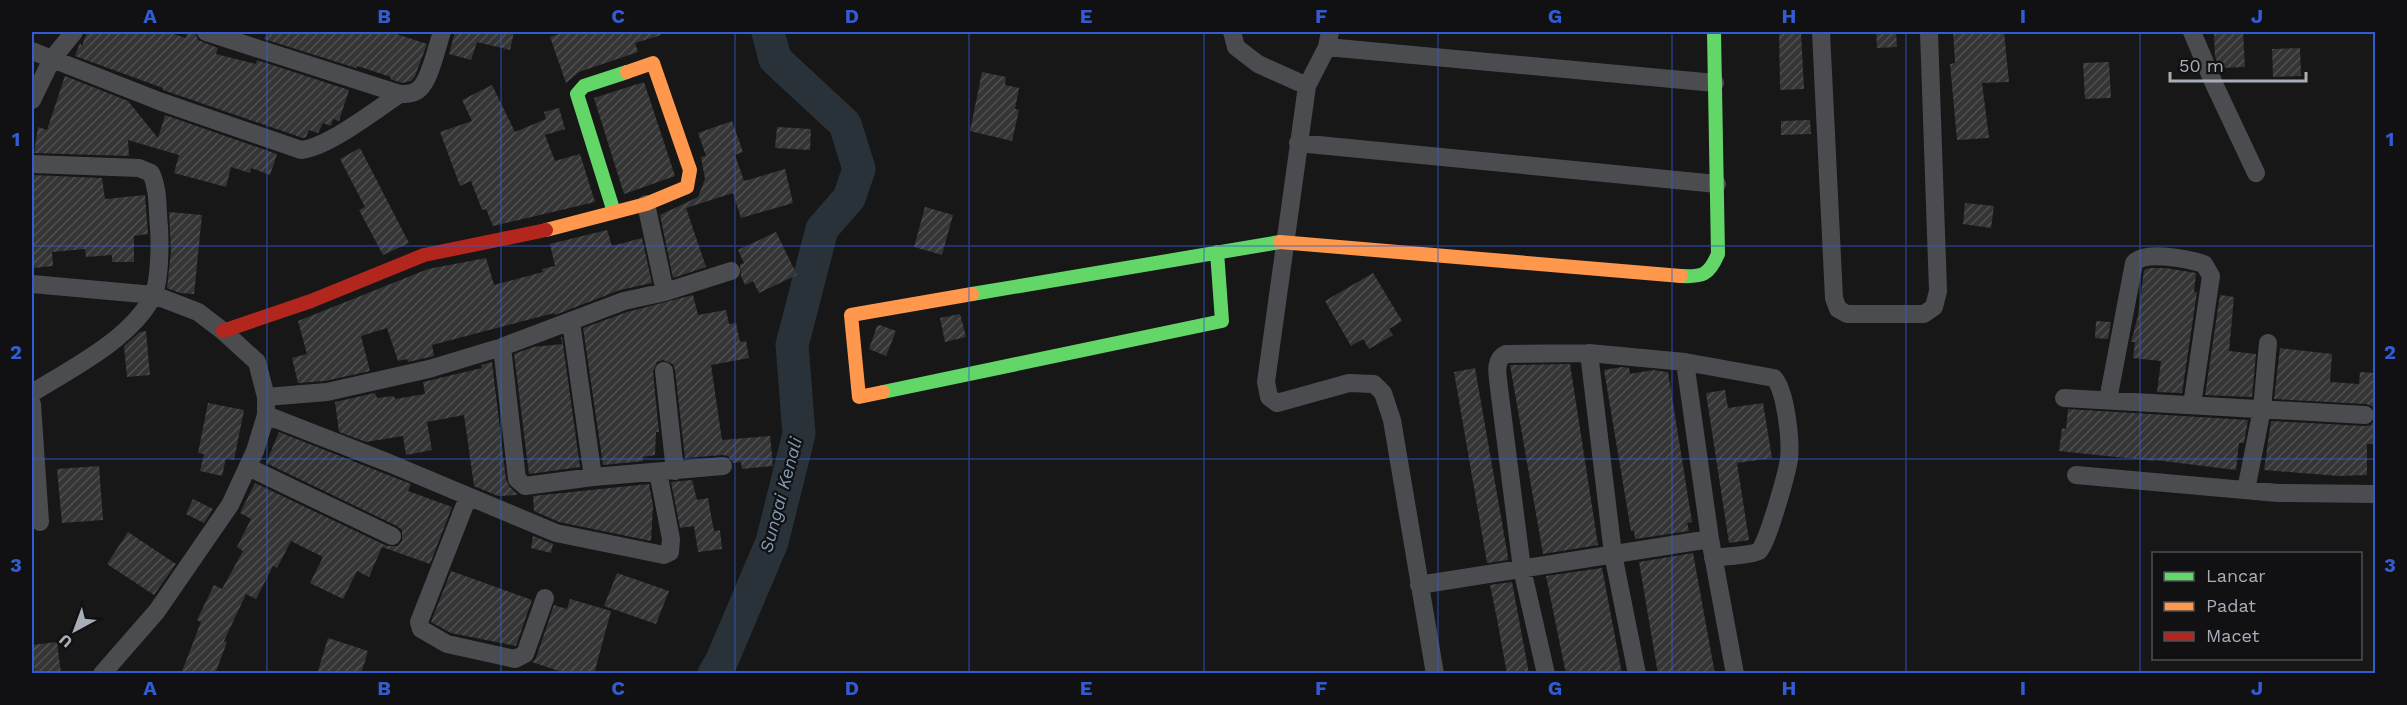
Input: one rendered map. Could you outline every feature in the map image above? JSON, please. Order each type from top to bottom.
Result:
[{"type":"street","points":[[32,100],[52,59],[74,32]]},
{"type":"street","points":[[206,32],[400,94],[409,94],[422,87],[442,32]]},
{"type":"street","points":[[1232,32],[1236,47],[1258,64],[1306,86]]},
{"type":"street","points":[[1217,252],[1221,321],[859,397],[850,315],[1217,252],[1284,241],[1698,277],[1707,273],[1718,254],[1714,32]]},
{"type":"street","points":[[1821,32],[1834,298],[1838,309],[1847,314],[1924,314],[1934,307],[1938,291],[1929,32]]},
{"type":"street","points":[[2192,32],[2256,173]]},
{"type":"street","points":[[1435,674],[1392,420],[1383,393],[1374,384],[1349,383],[1277,403],[1269,397],[1266,382],[1306,86],[1328,39],[1715,83]]},
{"type":"street","points":[[32,51],[159,101],[301,150],[312,149],[325,142],[400,94]]},
{"type":"street","points":[[223,331],[311,301],[424,255],[522,236],[646,204],[687,187],[690,170],[653,63],[584,86],[577,94],[614,212]]},
{"type":"street","points":[[1298,143],[1717,184]]},
{"type":"street","points":[[32,164],[139,168],[151,173],[157,186],[161,248],[154,295],[133,322],[98,353],[32,393]]},
{"type":"street","points":[[646,204],[665,292]]},
{"type":"street","points":[[2108,400],[2134,263],[2139,257],[2148,256],[2204,264],[2209,269],[2211,276],[2192,405]]},
{"type":"street","points":[[266,406],[429,369],[502,347],[624,302],[665,292],[731,271]]},
{"type":"street","points":[[32,284],[154,295],[198,312],[223,331],[256,362],[266,406],[248,467],[230,505],[157,611],[102,673]]},
{"type":"street","points":[[571,322],[593,477]]},
{"type":"street","points":[[2246,490],[2262,409],[2268,344]]},
{"type":"street","points":[[502,347],[517,479],[525,486],[593,477],[723,466]]},
{"type":"street","points":[[1589,353],[1613,554],[1637,674]]},
{"type":"street","points":[[1546,674],[1522,569],[1499,388],[1498,360],[1506,354],[1589,353],[1685,362],[1774,378],[1778,383],[1785,409],[1789,459],[1764,545],[1757,552],[1713,558]]},
{"type":"street","points":[[1685,362],[1713,558],[1735,674]]},
{"type":"street","points":[[266,406],[556,533],[664,555],[670,552],[671,539],[666,472],[664,371]]},
{"type":"street","points":[[2064,398],[2365,415]]},
{"type":"street","points":[[32,404],[40,522]]},
{"type":"street","points":[[248,467],[392,536]]},
{"type":"street","points":[[2076,475],[2288,494],[2376,494]]},
{"type":"street","points":[[468,496],[419,621],[421,629],[447,644],[515,659],[525,654],[545,598]]},
{"type":"street","points":[[1419,585],[1710,539]]},
{"type":"building","points":[[87,32],[167,32],[186,38],[187,32],[195,32],[198,40],[218,48],[216,54],[256,64],[257,60],[349,90],[339,121],[333,119],[331,126],[323,123],[318,133],[309,130],[303,138],[163,90],[163,88],[75,56]]},
{"type":"building","points":[[267,32],[390,32],[427,44],[415,76],[411,81],[402,83],[357,66],[356,68],[264,39]]},
{"type":"building","points":[[455,32],[514,32],[510,50],[477,42],[471,60],[449,54]]},
{"type":"building","points":[[565,32],[660,32],[661,35],[635,43],[638,52],[579,72],[566,83],[550,37]]},
{"type":"building","points":[[1779,32],[1801,32],[1804,89],[1780,90]]},
{"type":"building","points":[[1876,32],[1896,32],[1897,47],[1877,48]]},
{"type":"building","points":[[1953,32],[2004,32],[2009,82],[1982,83],[1989,138],[1957,140],[1950,64],[1955,63]]},
{"type":"building","points":[[2214,32],[2243,32],[2245,67],[2220,68],[2215,57]]},
{"type":"building","points":[[2300,48],[2301,76],[2273,77],[2272,49]]},
{"type":"building","points":[[2109,62],[2111,98],[2085,99],[2083,63]]},
{"type":"building","points":[[982,72],[1006,77],[1005,85],[1019,88],[1015,109],[1019,110],[1012,141],[970,131]]},
{"type":"building","points":[[65,76],[128,101],[158,138],[165,115],[277,154],[270,175],[251,168],[250,173],[231,167],[226,187],[174,173],[179,155],[128,140],[129,156],[34,153],[38,127],[47,130]]},
{"type":"building","points":[[644,82],[675,176],[624,194],[594,98]]},
{"type":"building","points":[[492,85],[515,132],[546,119],[544,112],[559,108],[565,129],[545,135],[555,161],[580,154],[595,202],[493,226],[486,209],[482,210],[471,181],[460,186],[440,132],[472,121],[462,100]]},
{"type":"building","points":[[1810,120],[1811,134],[1781,135],[1781,121]]},
{"type":"building","points":[[732,121],[743,152],[735,155],[744,181],[785,169],[793,203],[741,218],[733,193],[686,208],[706,267],[673,278],[660,215],[698,197],[705,179],[701,157],[706,156],[698,133]]},
{"type":"building","points":[[777,127],[811,129],[810,150],[775,148]]},
{"type":"building","points":[[360,148],[409,243],[383,255],[359,210],[365,207],[340,159]]},
{"type":"building","points":[[32,175],[102,178],[105,199],[145,195],[148,234],[134,236],[134,262],[112,262],[112,255],[86,257],[85,249],[52,252],[53,266],[32,268]]},
{"type":"building","points":[[1965,203],[1994,206],[1991,228],[1963,224]]},
{"type":"building","points":[[925,207],[953,215],[942,255],[914,247]]},
{"type":"building","points":[[169,212],[202,215],[194,294],[180,293],[167,288],[171,252]]},
{"type":"building","points":[[607,230],[612,246],[642,238],[652,283],[620,290],[555,315],[554,313],[432,345],[434,356],[408,362],[407,359],[398,361],[387,328],[361,336],[370,371],[325,381],[298,383],[292,358],[307,354],[298,321],[428,269],[486,258],[494,285],[543,272],[542,269],[555,266],[550,244]]},
{"type":"building","points":[[776,232],[797,275],[759,293],[753,281],[745,285],[740,265],[744,263],[738,250]]},
{"type":"building","points":[[2149,268],[2196,273],[2194,292],[2197,292],[2182,393],[2157,392],[2161,361],[2133,358],[2135,342],[2131,342],[2138,316],[2144,270]]},
{"type":"building","points":[[1373,273],[1402,321],[1389,329],[1393,335],[1369,349],[1363,339],[1351,346],[1325,301]]},
{"type":"building","points":[[693,295],[698,315],[726,310],[729,324],[736,323],[740,342],[746,341],[749,358],[711,365],[722,440],[770,436],[773,466],[742,469],[741,462],[733,463],[728,456],[723,455],[685,458],[675,370],[673,364],[663,360],[657,362],[653,372],[659,432],[656,432],[655,455],[643,457],[643,461],[603,465],[583,328],[627,312]]},
{"type":"building","points":[[2220,295],[2234,297],[2229,351],[2256,354],[2252,397],[2205,395]]},
{"type":"building","points":[[960,314],[966,337],[945,342],[940,318]]},
{"type":"building","points":[[2096,321],[2111,322],[2108,339],[2095,338]]},
{"type":"building","points":[[877,326],[896,331],[886,356],[869,349]]},
{"type":"building","points":[[146,331],[150,375],[127,377],[124,346],[140,332]]},
{"type":"building","points":[[561,337],[580,467],[529,474],[514,354],[533,347],[562,344]]},
{"type":"building","points":[[2280,348],[2332,354],[2330,382],[2359,384],[2360,372],[2376,373],[2376,412],[2372,406],[2366,404],[2274,399]]},
{"type":"building","points":[[492,362],[506,480],[518,495],[498,496],[474,486],[464,415],[427,422],[432,450],[406,455],[403,436],[366,442],[339,432],[335,402],[375,393],[377,398],[394,396],[395,399],[425,394],[423,382],[482,368],[481,365]]},
{"type":"building","points":[[1570,364],[1598,545],[1543,554],[1510,365]]},
{"type":"building","points":[[1475,368],[1508,557],[1508,560],[1487,563],[1454,372]]},
{"type":"building","points":[[1629,368],[1630,374],[1653,370],[1668,372],[1692,522],[1687,523],[1689,531],[1635,539],[1634,531],[1631,531],[1604,370]]},
{"type":"building","points":[[1725,390],[1728,408],[1763,403],[1772,458],[1737,463],[1749,540],[1729,543],[1706,393]]},
{"type":"building","points":[[208,403],[244,410],[234,460],[226,458],[222,476],[200,471],[204,454],[198,453]]},
{"type":"building","points":[[2068,409],[2248,420],[2244,443],[2239,443],[2236,470],[2059,451],[2062,428],[2066,429]]},
{"type":"building","points":[[2376,418],[2376,444],[2367,444],[2367,475],[2339,476],[2264,470],[2271,421],[2364,426],[2371,425]]},
{"type":"building","points":[[279,432],[411,484],[408,491],[452,507],[430,564],[382,547],[369,577],[357,571],[343,599],[310,583],[323,557],[291,541],[277,568],[273,566],[256,599],[246,594],[224,641],[227,642],[215,674],[181,674],[201,622],[197,620],[214,585],[222,589],[243,551],[237,547],[251,519],[240,513],[255,483],[387,546],[398,546],[402,540],[402,530],[397,526],[266,463]]},
{"type":"building","points":[[99,466],[103,520],[62,523],[57,469]]},
{"type":"building","points":[[692,480],[697,500],[708,498],[714,531],[720,530],[722,549],[698,552],[694,526],[680,528],[671,482]]},
{"type":"building","points":[[649,484],[653,505],[651,541],[559,522],[534,511],[533,496]]},
{"type":"building","points":[[193,499],[213,509],[204,523],[186,514]]},
{"type":"building","points":[[128,532],[176,564],[154,595],[107,564]]},
{"type":"building","points":[[533,536],[553,544],[551,553],[531,548]]},
{"type":"building","points":[[1693,553],[1715,674],[1658,674],[1639,562]]},
{"type":"building","points":[[1602,568],[1622,674],[1566,674],[1546,576]]},
{"type":"building","points":[[451,571],[532,600],[516,646],[451,633],[431,622]]},
{"type":"building","points":[[617,573],[669,591],[656,624],[604,606]]},
{"type":"building","points":[[1512,582],[1529,674],[1507,674],[1490,585]]},
{"type":"building","points":[[570,599],[611,611],[594,674],[568,674],[532,662],[536,658],[554,605],[567,609]]},
{"type":"building","points":[[328,638],[368,651],[361,674],[317,674]]},
{"type":"building","points":[[57,642],[61,674],[35,674],[32,645]]},
{"type":"waterway","name":"Sungai Kenali","points":[[714,674],[772,542],[799,434],[792,345],[822,229],[849,198],[859,169],[845,124],[775,59],[768,32]]},
{"type":"traffic: fast","points":[[1681,276],[1695,276],[1704,273],[1712,266],[1718,254],[1714,32]]},
{"type":"traffic: fast","points":[[614,212],[577,94],[584,86],[627,72]]},
{"type":"traffic: fast","points":[[972,294],[1280,242]]},
{"type":"traffic: fast","points":[[883,392],[1222,321],[1217,252]]},
{"type":"traffic: slow","points":[[546,230],[646,204],[687,187],[690,170],[653,63],[627,72]]},
{"type":"traffic: slow","points":[[1280,242],[1681,276]]},
{"type":"traffic: slow","points":[[883,392],[859,397],[851,315],[972,294]]},
{"type":"traffic: jam","points":[[223,331],[311,301],[424,255],[546,230]]}]
